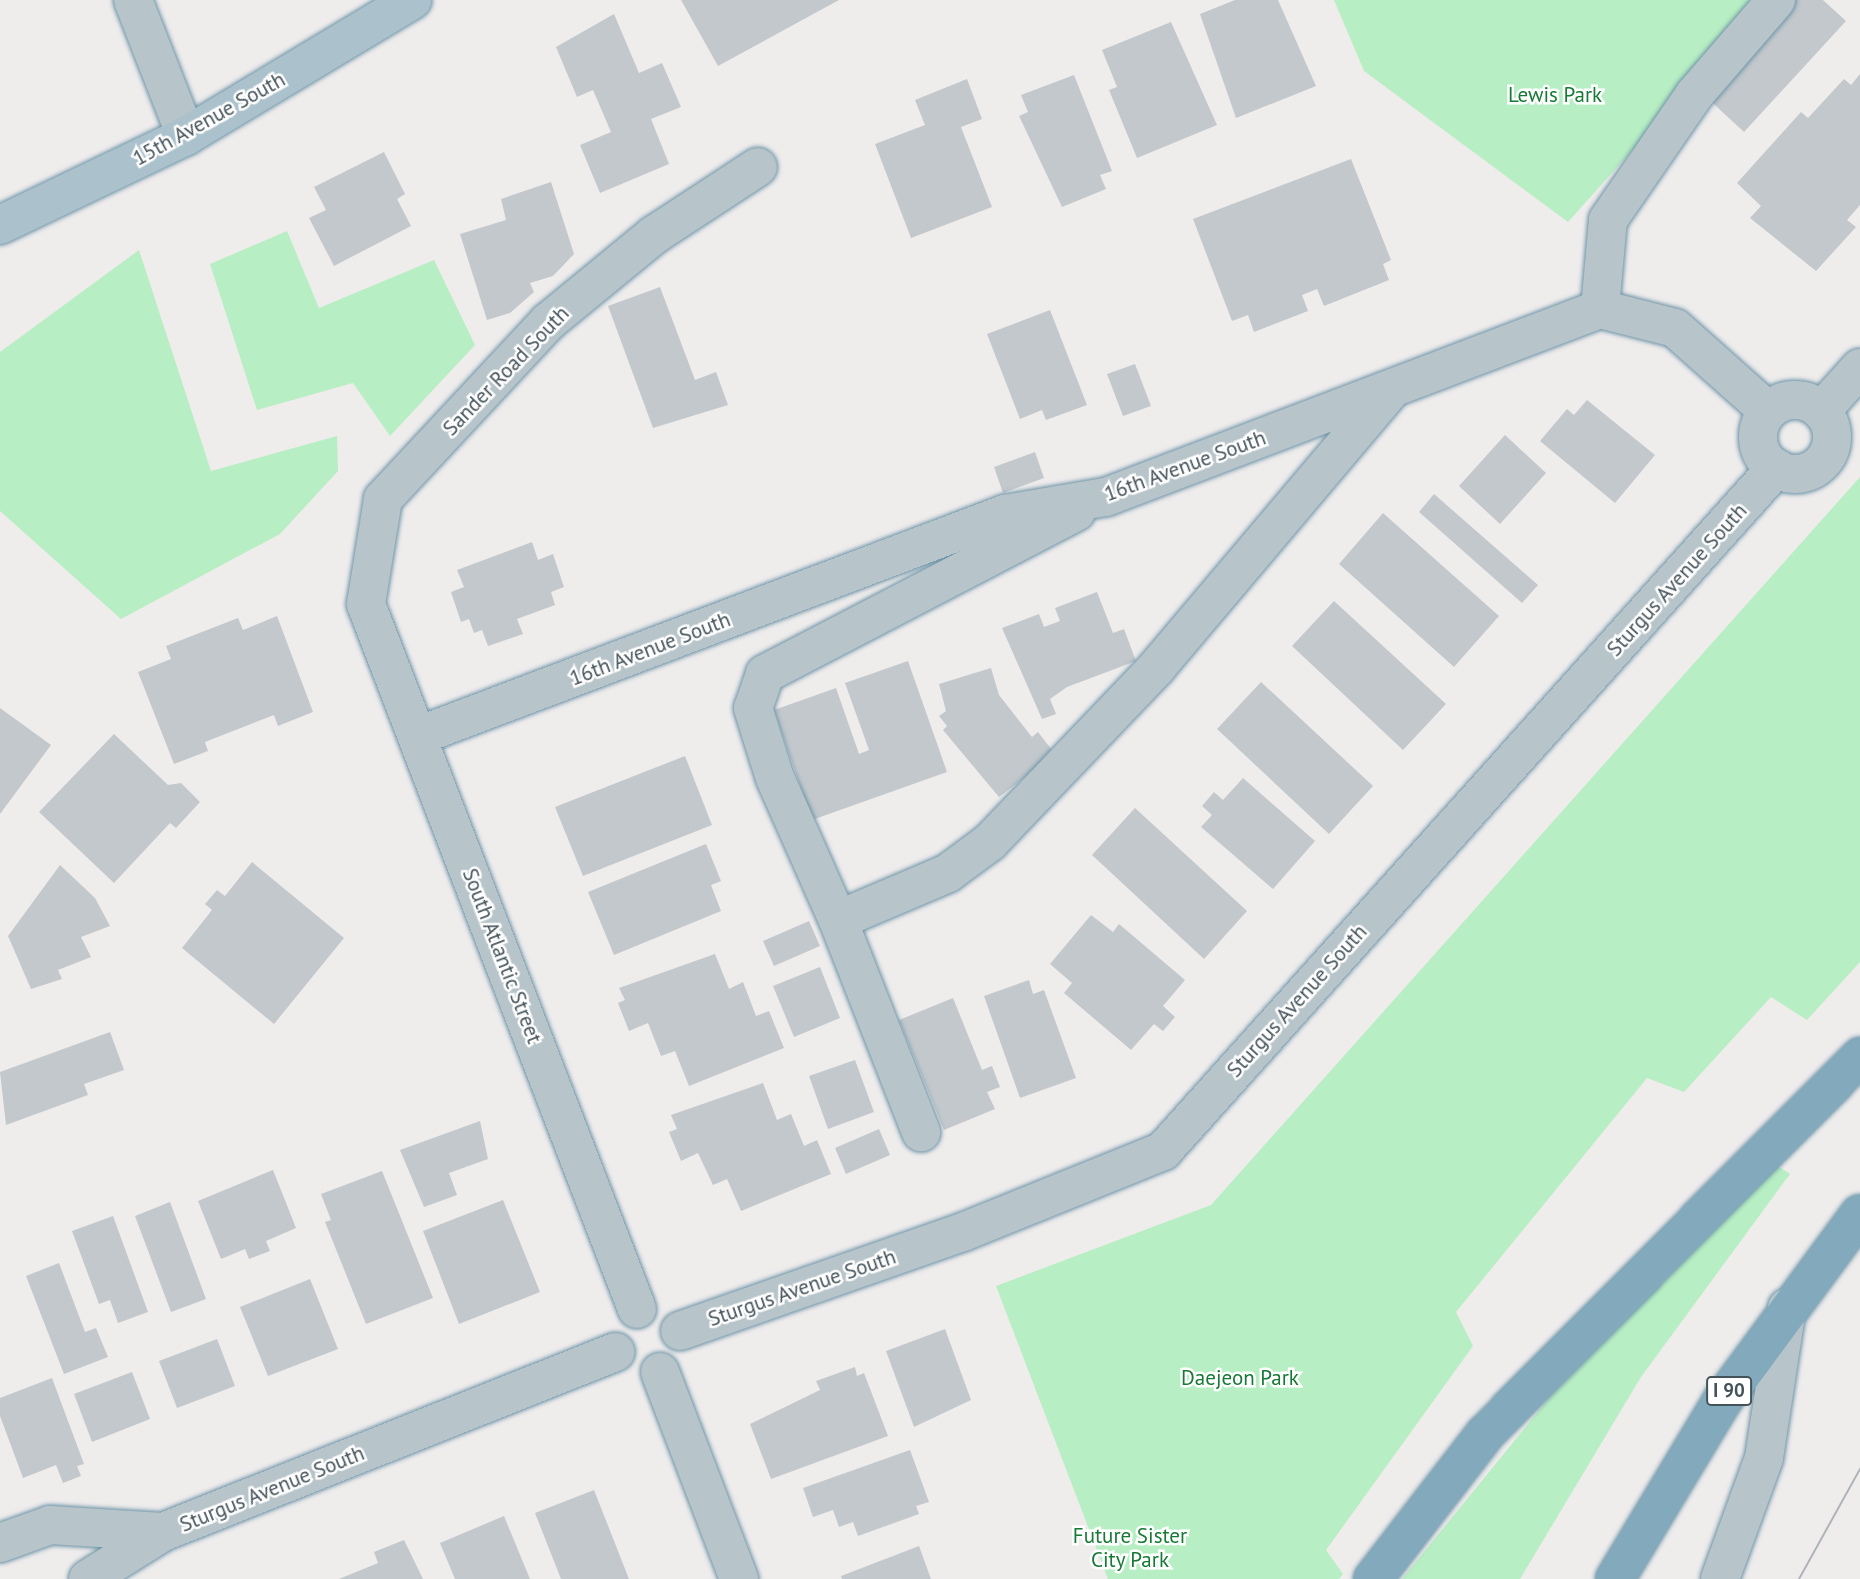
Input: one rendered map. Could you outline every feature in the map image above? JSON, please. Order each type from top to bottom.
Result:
[{"type":"highway","points":[[1373,1579],[1493,1425],[1860,1057]]},
{"type":"highway","name":"I 90","points":[[1615,1579],[1722,1401],[1787,1308],[1860,1214]]},
{"type":"main road","name":"15th Avenue South","points":[[0,225],[186,136],[412,0]]},
{"type":"street","points":[[133,0],[186,136]]},
{"type":"street","points":[[1769,411],[1675,328],[1600,309],[1608,220],[1695,94],[1776,0]]},
{"type":"street","name":"Sander Road South","points":[[366,604],[383,499],[548,323],[654,235],[758,167]]},
{"type":"street","name":"16th Avenue South","points":[[418,736],[1005,514],[1106,497],[1600,309]]},
{"type":"street","points":[[1821,411],[1860,368]]},
{"type":"street","points":[[838,920],[948,873],[990,842],[1157,667],[1391,389]]},
{"type":"street","points":[[1794,400],[1821,411],[1832,439],[1822,462],[1801,473],[1776,468],[1759,439],[1769,411],[1794,400]]},
{"type":"street","name":"Sturgus Avenue South","points":[[680,1331],[963,1231],[1163,1151],[1776,468]]},
{"type":"street","points":[[921,1132],[838,920],[775,778],[753,708],[765,674],[1106,497]]},
{"type":"street","name":"South Atlantic Street","points":[[366,604],[636,1308]]},
{"type":"street","points":[[636,1308],[664,1310],[680,1331],[678,1357],[660,1372],[631,1370],[616,1352],[616,1329],[636,1308]]},
{"type":"street","points":[[1720,1579],[1763,1458],[1787,1308]]},
{"type":"street","name":"Sturgus Avenue South","points":[[88,1579],[163,1532],[616,1352]]},
{"type":"street","points":[[660,1372],[739,1579]]},
{"type":"street","name":"Sturgus Avenue South","points":[[0,1543],[50,1525],[163,1532]]},
{"type":"green space","name":"Lewis Park","points":[[1334,0],[1767,0],[1568,222],[1364,71]]},
{"type":"green space","points":[[287,231],[319,308],[434,260],[475,345],[390,436],[353,383],[257,410],[210,264]]},
{"type":"green space","points":[[139,250],[211,471],[337,436],[338,471],[280,534],[121,619],[0,511],[0,352]]},
{"type":"green space","name":"Daejeon Park","points":[[1860,477],[1860,962],[1807,1020],[1771,997],[1684,1092],[1647,1078],[1456,1312],[1473,1346],[1326,1550],[1343,1574],[1339,1579],[1108,1579],[996,1286],[1211,1205]]},
{"type":"green space","points":[[1778,1166],[1790,1174],[1641,1377],[1520,1579],[1402,1579],[1550,1397]]},
{"type":"building","points":[[681,0],[839,0],[718,66]]},
{"type":"building","points":[[1235,0],[1278,0],[1316,86],[1236,118],[1200,14]]},
{"type":"building","points":[[1788,0],[1823,0],[1846,21],[1744,132],[1703,94]]},
{"type":"building","points":[[614,14],[639,73],[662,63],[681,107],[651,119],[669,164],[600,193],[580,145],[611,132],[593,90],[577,97],[556,47]]},
{"type":"building","points":[[1171,22],[1217,125],[1137,158],[1109,90],[1117,87],[1102,50]]},
{"type":"building","points":[[1860,74],[1860,205],[1847,220],[1856,227],[1816,271],[1750,218],[1761,206],[1737,183],[1801,112],[1808,118],[1844,79],[1851,85]]},
{"type":"building","points":[[1074,75],[1112,171],[1100,175],[1106,189],[1062,207],[1019,116],[1028,112],[1021,95]]},
{"type":"building","points":[[967,79],[982,119],[961,127],[992,207],[911,238],[875,144],[925,125],[915,100]]},
{"type":"building","points":[[384,152],[405,194],[397,199],[411,226],[334,266],[309,218],[326,210],[314,187]]},
{"type":"building","points":[[1351,159],[1391,260],[1383,264],[1389,280],[1324,306],[1317,289],[1302,295],[1308,311],[1254,332],[1248,315],[1232,321],[1193,219]]},
{"type":"building","points":[[551,182],[574,254],[553,276],[530,283],[534,292],[510,313],[487,320],[460,234],[506,220],[501,199]]},
{"type":"building","points":[[660,287],[695,380],[716,372],[728,405],[653,428],[608,306]]},
{"type":"building","points":[[1050,310],[1087,405],[1046,420],[1042,410],[1020,419],[987,334]]},
{"type":"building","points":[[1135,364],[1151,406],[1123,416],[1107,374]]},
{"type":"building","points":[[1587,400],[1655,455],[1615,503],[1540,441],[1567,409],[1574,415]]},
{"type":"building","points":[[1505,435],[1546,473],[1500,524],[1459,486]]},
{"type":"building","points":[[1035,452],[1044,478],[1003,493],[994,467]]},
{"type":"building","points":[[1434,494],[1538,585],[1522,603],[1419,512]]},
{"type":"building","points":[[1383,513],[1499,616],[1454,667],[1339,564]]},
{"type":"building","points":[[532,542],[538,560],[553,554],[564,587],[551,592],[555,605],[517,619],[523,634],[488,646],[482,630],[474,633],[469,619],[461,622],[451,592],[464,587],[457,570]]},
{"type":"building","points":[[1097,592],[1113,633],[1124,629],[1136,661],[1067,687],[1050,699],[1056,714],[1042,719],[1002,628],[1039,614],[1044,627],[1060,621],[1055,608]]},
{"type":"building","points":[[1334,601],[1446,704],[1403,750],[1292,646]]},
{"type":"building","points":[[277,616],[313,712],[278,726],[274,715],[205,742],[208,751],[174,764],[138,672],[171,659],[166,646],[238,618],[243,630]]},
{"type":"building","points":[[908,661],[947,772],[812,820],[774,710],[836,688],[859,754],[869,750],[845,683]]},
{"type":"building","points":[[991,668],[999,695],[1032,737],[1038,732],[1055,754],[999,797],[943,730],[947,726],[939,716],[946,711],[939,684]]},
{"type":"building","points":[[1261,682],[1373,786],[1329,834],[1217,729]]},
{"type":"building","points":[[0,708],[51,745],[0,814]]},
{"type":"building","points":[[114,734],[168,785],[181,783],[200,802],[176,828],[170,823],[114,883],[39,812]]},
{"type":"building","points":[[685,756],[712,825],[583,876],[555,807]]},
{"type":"building","points":[[1243,778],[1315,841],[1273,889],[1201,827],[1212,815],[1202,806],[1214,792],[1223,800]]},
{"type":"building","points":[[1135,808],[1247,911],[1204,959],[1092,855]]},
{"type":"building","points":[[706,844],[721,881],[711,885],[721,911],[614,955],[588,892]]},
{"type":"building","points":[[252,862],[344,938],[274,1024],[182,948],[212,910],[205,904],[217,890],[225,896]]},
{"type":"building","points":[[60,865],[95,898],[110,926],[81,937],[91,957],[58,970],[62,979],[31,989],[8,936]]},
{"type":"building","points":[[1091,915],[1113,932],[1119,924],[1185,980],[1163,1006],[1175,1017],[1163,1031],[1154,1024],[1131,1050],[1064,993],[1072,983],[1050,964]]},
{"type":"building","points":[[809,921],[820,946],[774,966],[763,941]]},
{"type":"building","points":[[715,954],[729,989],[743,982],[756,1016],[769,1011],[784,1048],[689,1086],[675,1051],[661,1056],[648,1023],[629,1031],[618,1003],[625,1000],[619,988]]},
{"type":"building","points":[[820,967],[840,1018],[794,1037],[773,986]]},
{"type":"building","points":[[1029,980],[1033,994],[1044,990],[1076,1078],[1020,1098],[984,996]]},
{"type":"building","points":[[953,998],[982,1070],[992,1066],[1000,1087],[987,1092],[995,1109],[944,1130],[899,1020]]},
{"type":"building","points":[[110,1032],[124,1070],[84,1084],[88,1095],[6,1125],[0,1072]]},
{"type":"building","points":[[855,1060],[874,1112],[828,1129],[809,1076]]},
{"type":"building","points":[[763,1083],[777,1120],[791,1114],[804,1146],[817,1140],[831,1174],[741,1211],[727,1179],[713,1185],[698,1153],[681,1161],[669,1132],[677,1129],[671,1115]]},
{"type":"building","points":[[480,1121],[488,1159],[449,1173],[457,1195],[424,1207],[400,1150]]},
{"type":"building","points":[[879,1129],[890,1155],[846,1174],[835,1148]]},
{"type":"building","points":[[273,1170],[296,1228],[266,1241],[270,1251],[249,1259],[245,1249],[221,1259],[198,1201]]},
{"type":"building","points":[[382,1171],[433,1298],[366,1324],[325,1222],[331,1220],[321,1194]]},
{"type":"building","points":[[503,1200],[540,1292],[459,1324],[423,1231]]},
{"type":"building","points":[[170,1202],[206,1299],[171,1312],[135,1216]]},
{"type":"building","points":[[113,1216],[148,1312],[118,1323],[110,1300],[99,1304],[72,1231]]},
{"type":"building","points":[[59,1263],[85,1332],[96,1328],[108,1357],[64,1374],[26,1276]]},
{"type":"building","points":[[310,1279],[338,1349],[268,1376],[240,1307]]},
{"type":"building","points":[[945,1329],[971,1400],[914,1427],[886,1351]]},
{"type":"building","points":[[217,1339],[235,1386],[177,1408],[159,1361]]},
{"type":"building","points":[[855,1367],[857,1376],[864,1373],[888,1436],[771,1479],[750,1424],[820,1390],[816,1381]]},
{"type":"building","points":[[132,1372],[150,1419],[92,1442],[74,1394]]},
{"type":"building","points":[[52,1378],[84,1464],[77,1466],[81,1476],[63,1483],[56,1465],[23,1478],[0,1416],[0,1398]]},
{"type":"building","points":[[910,1450],[929,1502],[916,1506],[919,1514],[858,1536],[853,1522],[839,1527],[833,1510],[813,1517],[803,1488]]},
{"type":"building","points":[[594,1490],[629,1579],[561,1579],[535,1513]]},
{"type":"building","points":[[504,1516],[530,1579],[455,1579],[440,1543]]},
{"type":"building","points":[[404,1540],[423,1579],[339,1579],[378,1563],[374,1552]]},
{"type":"building","points":[[919,1546],[931,1579],[842,1579],[841,1576]]},
{"type":"tram line","points":[[1799,1579],[1860,1469]]},
{"type":"park label","name":"Future Sister City Park","points":[[1130,1548]]}]
